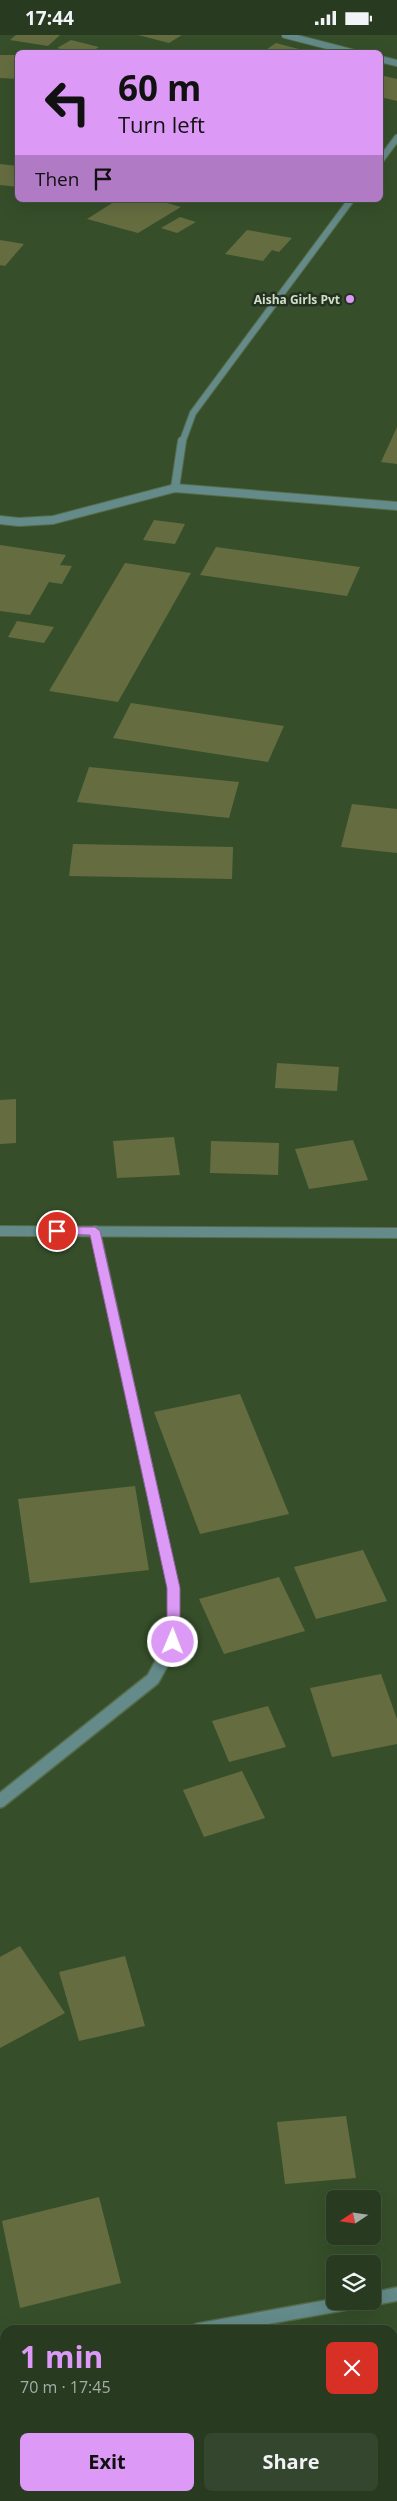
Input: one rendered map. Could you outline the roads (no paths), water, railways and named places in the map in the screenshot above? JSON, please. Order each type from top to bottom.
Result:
[{"type":"street","points":[[286,35],[344,50]]},
{"type":"street","points":[[383,60],[397,63]]},
{"type":"street","points":[[383,157],[397,139]]},
{"type":"street","points":[[175,488],[183,438],[193,413],[350,202]]},
{"type":"street","points":[[0,520],[18,522],[53,520],[175,488],[397,506]]},
{"type":"street","points":[[0,1231],[397,1233]]},
{"type":"street","points":[[0,1801],[153,1679],[173,1642],[174,1588],[95,1231]]},
{"type":"street","points":[[381,2298],[397,2295]]},
{"type":"street","points":[[226,2325],[326,2307]]},
{"type":"place","name":"Aisha Girls Pvt","points":[[350,299]]}]
